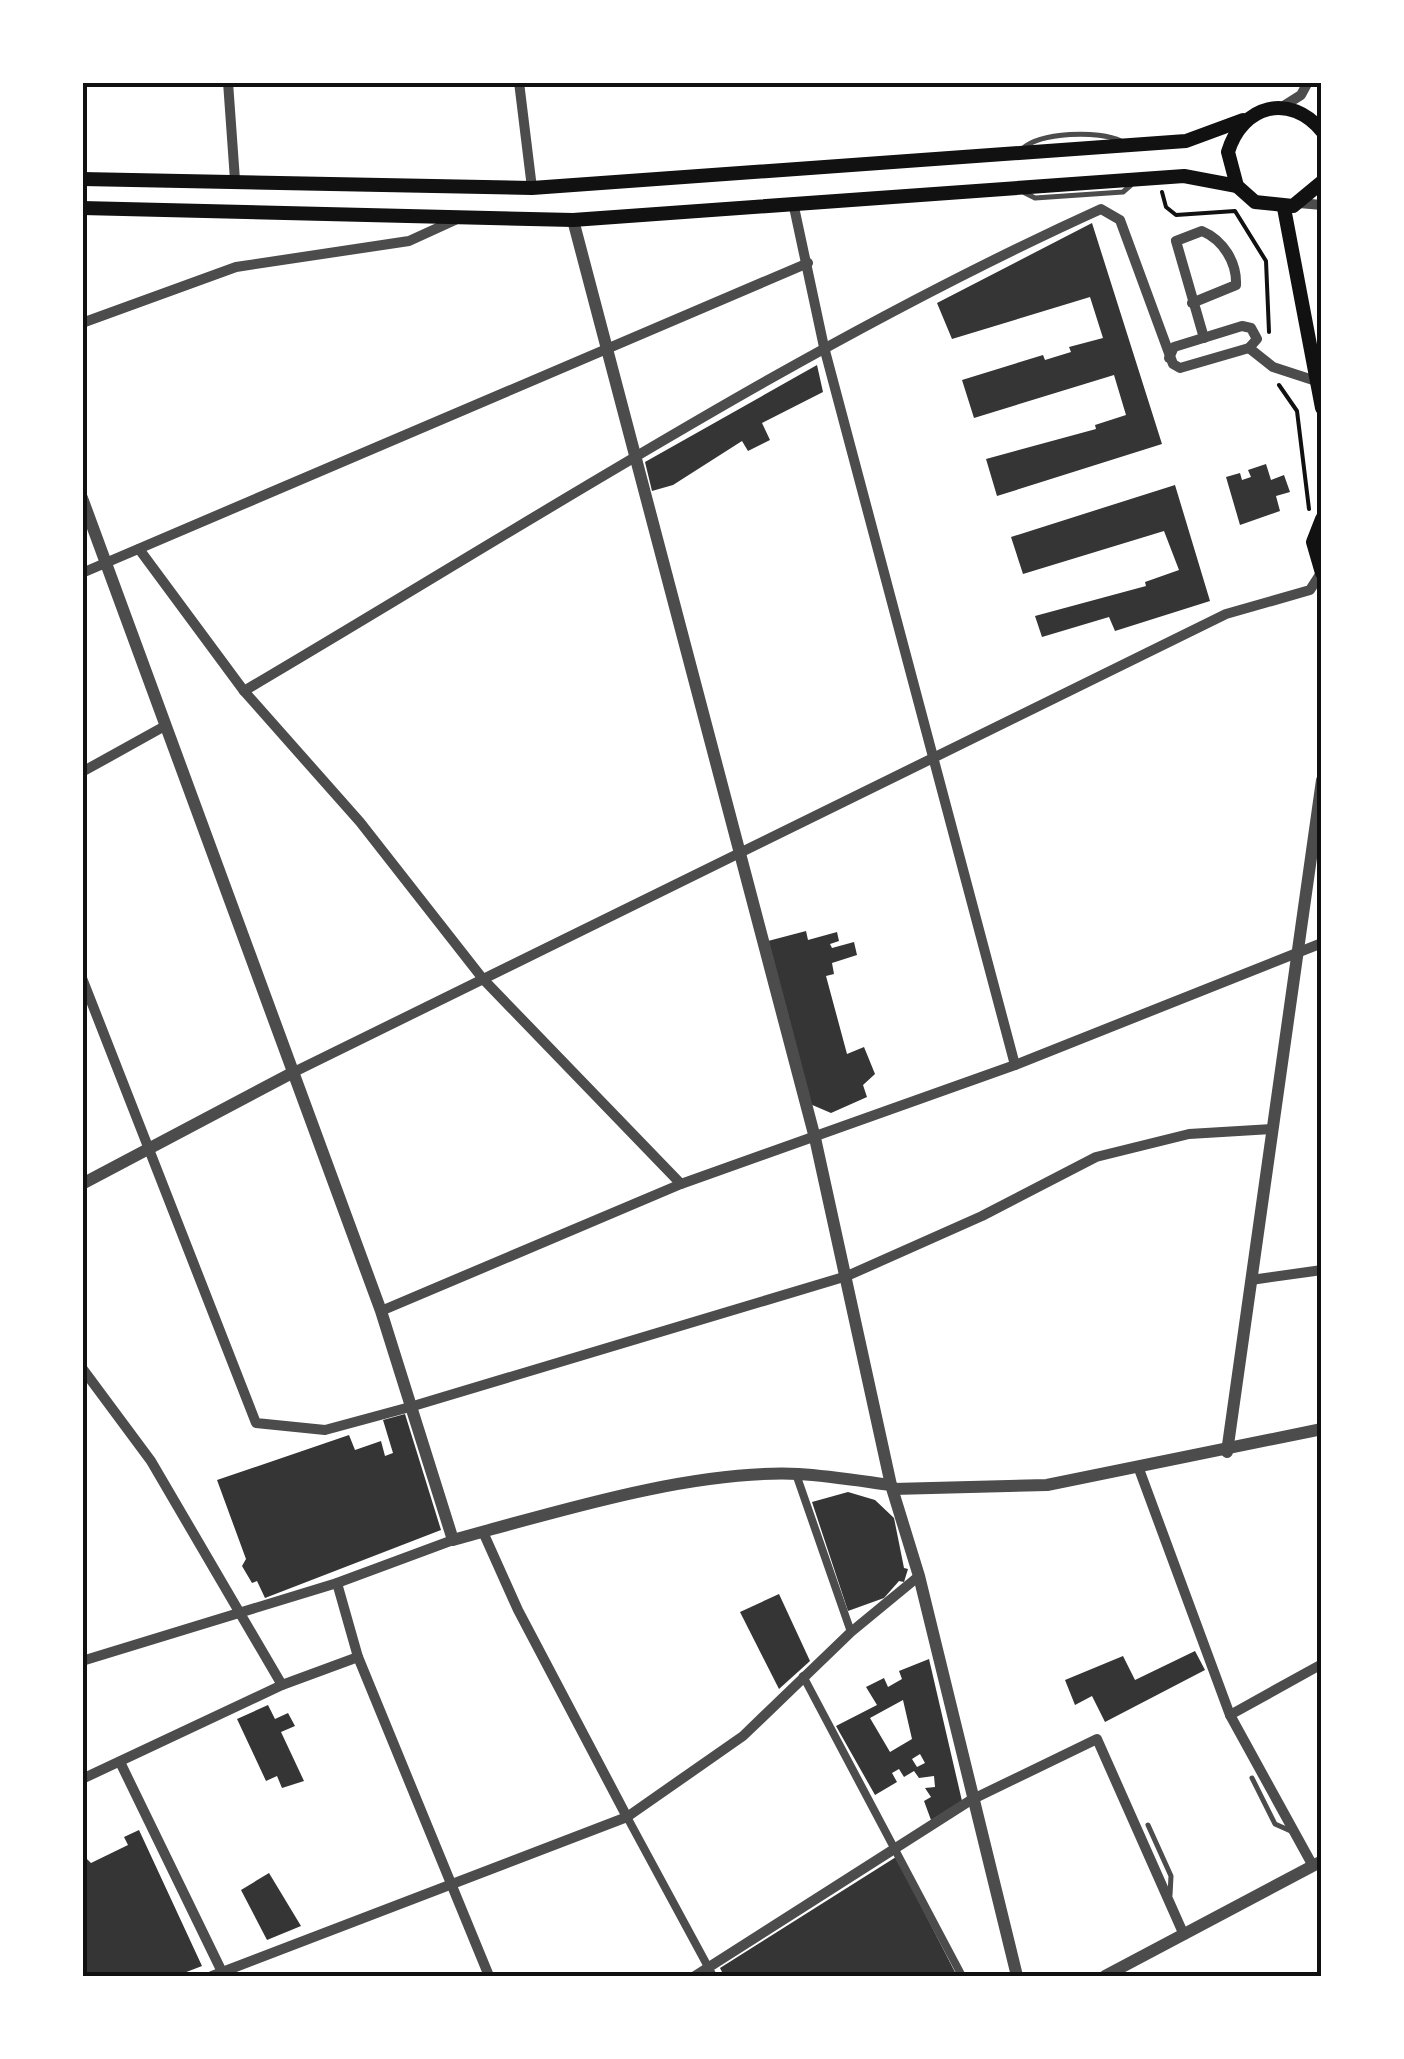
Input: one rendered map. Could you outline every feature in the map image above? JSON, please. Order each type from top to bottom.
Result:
[{"type":"main road","points":[[82,180],[532,188],[1186,141],[1262,109],[1282,106],[1311,119],[1322,132]]},
{"type":"main road","points":[[1237,186],[1228,152],[1243,120]]},
{"type":"main road","points":[[82,208],[574,220],[1184,176],[1237,186],[1255,202],[1284,208],[1299,202],[1322,182]]},
{"type":"main road","points":[[1284,208],[1322,408]]},
{"type":"main road","points":[[1321,573],[1313,542],[1322,519]]},
{"type":"street","points":[[228,82],[236,180]]},
{"type":"street","points":[[518,82],[532,188]]},
{"type":"street","points":[[1282,106],[1301,95],[1308,82]]},
{"type":"street","points":[[1299,202],[1322,205]]},
{"type":"street","points":[[794,206],[824,346],[1015,1065]]},
{"type":"street","points":[[244,690],[824,346],[942,283],[1101,210],[1120,220],[1169,358],[1180,368],[1249,348],[1257,339],[1250,328],[1174,348],[1169,358]]},
{"type":"street","points":[[82,324],[236,267],[409,242],[458,218]]},
{"type":"street","points":[[574,220],[815,1138],[892,1487],[919,1576],[1017,1976]]},
{"type":"street","points":[[1192,303],[1236,286],[1236,274],[1222,245],[1202,231],[1176,240],[1192,303],[1204,338]]},
{"type":"street","points":[[82,573],[109,566],[606,346],[808,263]]},
{"type":"street","points":[[1249,348],[1273,368],[1316,380]]},
{"type":"street","points":[[82,498],[163,727],[381,1311],[453,1540]]},
{"type":"street","points":[[139,550],[244,690],[360,822],[484,979],[682,1184]]},
{"type":"street","points":[[82,1184],[292,1074],[934,754],[1226,614],[1310,590],[1321,573]]},
{"type":"street","points":[[82,772],[163,727]]},
{"type":"street","points":[[1227,1452],[1322,780]]},
{"type":"street","points":[[381,1311],[682,1184],[1015,1065],[1322,943]]},
{"type":"street","points":[[82,978],[256,1423],[326,1430],[410,1407],[847,1276],[982,1216],[1096,1157],[1189,1134],[1273,1129]]},
{"type":"street","points":[[1251,1280],[1322,1270]]},
{"type":"street","points":[[82,1368],[151,1461],[282,1685]]},
{"type":"street","points":[[82,1661],[338,1583],[453,1540],[624,1496],[796,1474],[892,1487],[1047,1484],[1227,1452],[1322,1429]]},
{"type":"street","points":[[1105,1976],[1317,1864],[1294,1832],[1230,1715],[1139,1469]]},
{"type":"street","points":[[796,1474],[851,1632]]},
{"type":"street","points":[[483,1532],[518,1610],[711,1972]]},
{"type":"street","points":[[120,1762],[220,1975],[627,1817],[743,1736],[851,1632],[919,1576]]},
{"type":"street","points":[[338,1583],[358,1657],[489,1976]]},
{"type":"street","points":[[82,1779],[282,1685],[358,1657]]},
{"type":"street","points":[[1230,1715],[1322,1664]]},
{"type":"street","points":[[803,1676],[962,1976]]},
{"type":"street","points":[[696,1976],[711,1972],[896,1846],[971,1800],[1097,1739],[1184,1935]]},
{"type":"lane","points":[[1252,1778],[1275,1824],[1294,1832]]},
{"type":"lane","points":[[1148,1825],[1171,1876],[1170,1903]]},
{"type":"building","points":[[1092,223],[1162,444],[997,496],[986,459],[1096,429],[1095,425],[1126,415],[1114,375],[974,418],[962,380],[1043,355],[1045,360],[1071,352],[1069,347],[1103,338],[1090,297],[952,339],[937,303]]},
{"type":"building","points":[[817,365],[823,392],[762,423],[770,440],[748,451],[742,441],[673,485],[652,491],[645,462]]},
{"type":"building","points":[[1266,464],[1271,480],[1284,475],[1290,492],[1276,496],[1280,511],[1240,525],[1226,477],[1240,473],[1242,480],[1251,477],[1248,470]]},
{"type":"building","points":[[1175,485],[1210,601],[1115,631],[1109,617],[1042,637],[1035,616],[1146,586],[1145,582],[1179,570],[1164,531],[1023,574],[1011,537]]},
{"type":"building","points":[[806,931],[808,940],[837,932],[839,941],[830,944],[832,948],[854,942],[857,955],[832,963],[834,974],[826,976],[847,1054],[864,1047],[875,1074],[863,1085],[867,1097],[831,1113],[810,1104],[768,941]]},
{"type":"building","points":[[405,1414],[441,1530],[265,1598],[257,1581],[252,1583],[242,1566],[246,1559],[217,1480],[349,1435],[355,1450],[381,1441],[385,1456],[393,1453],[383,1420]]},
{"type":"building","points":[[848,1492],[875,1500],[894,1518],[904,1568],[908,1569],[904,1582],[899,1581],[884,1598],[848,1611],[812,1502]]},
{"type":"building","points":[[779,1594],[810,1661],[779,1689],[740,1612]]},
{"type":"building","points":[[1195,1651],[1205,1670],[1105,1722],[1092,1696],[1075,1705],[1065,1680],[1123,1656],[1135,1680]]},
{"type":"building","points":[[929,1659],[962,1801],[931,1820],[924,1801],[931,1797],[925,1788],[935,1787],[934,1776],[919,1778],[914,1771],[904,1777],[899,1769],[892,1773],[897,1782],[875,1795],[836,1726],[877,1705],[866,1687],[884,1678],[888,1687],[902,1679],[899,1671]],"holes":[[[903,1700],[912,1739],[890,1752],[870,1718]],[[920,1754],[925,1763],[917,1767],[912,1759]]]},
{"type":"building","points":[[268,1705],[275,1719],[288,1713],[295,1726],[281,1732],[304,1781],[282,1788],[277,1776],[266,1781],[237,1719]]},
{"type":"building","points":[[139,1830],[202,1966],[176,1976],[85,1976],[82,1854],[91,1863],[128,1845],[124,1837]]},
{"type":"building","points":[[896,1857],[957,1976],[724,1976],[720,1968]]},
{"type":"building","points":[[269,1873],[301,1926],[267,1940],[241,1890]]}]
